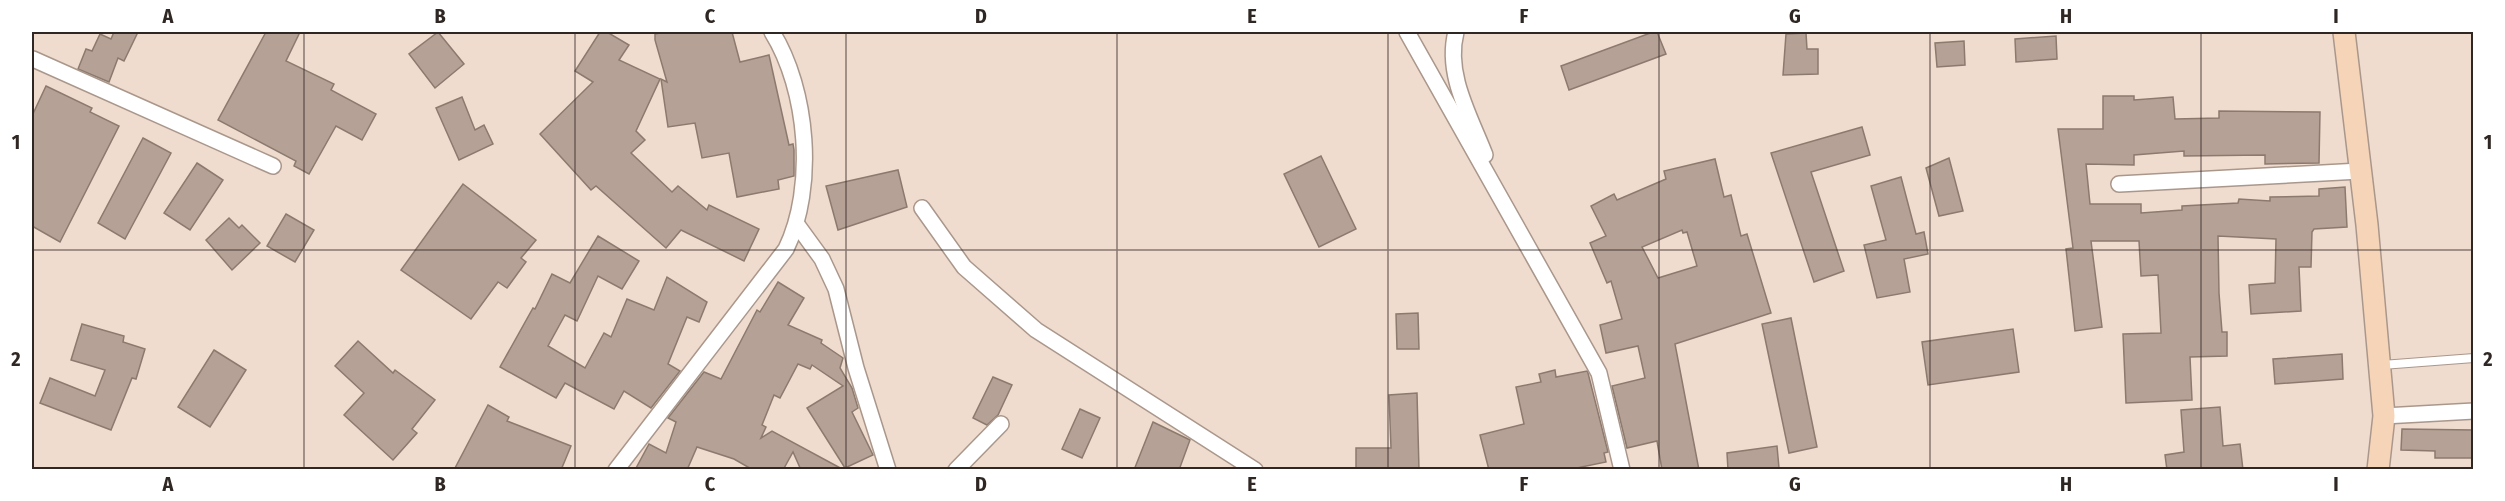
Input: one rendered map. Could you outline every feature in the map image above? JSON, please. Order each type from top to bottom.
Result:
[{"type":"street","points":[[616,470],[786,249],[798,226],[807,144],[784,51],[772,32]]},
{"type":"street","points":[[1407,32],[1599,373],[1622,470]]},
{"type":"street","points":[[1456,32],[1451,55],[1453,70],[1501,197]]},
{"type":"street","points":[[2344,32],[2384,416],[2378,470]]},
{"type":"street","points":[[32,55],[273,166]]},
{"type":"street","points":[[2119,184],[2360,171]]},
{"type":"street","points":[[922,208],[964,267],[1036,330],[1255,470]]},
{"type":"street","points":[[798,226],[822,259],[836,289],[856,368],[888,470]]},
{"type":"street","points":[[2384,416],[2474,411]]},
{"type":"street","points":[[956,470],[1001,423]]},
{"type":"lane","points":[[2379,366],[2474,358]]},
{"type":"building","points":[[114,32],[138,32],[124,61],[118,58],[109,82],[78,69],[86,49],[92,51],[100,34],[111,39]]},
{"type":"building","points":[[266,32],[300,32],[286,61],[334,84],[331,90],[376,114],[362,140],[336,126],[309,174],[294,166],[296,161],[218,120]]},
{"type":"building","points":[[438,32],[464,64],[435,88],[409,54]]},
{"type":"building","points":[[600,32],[607,32],[629,45],[619,60],[660,79],[636,131],[645,140],[631,153],[672,192],[678,186],[707,210],[709,205],[759,229],[744,261],[681,230],[666,248],[596,186],[591,190],[540,134],[593,82],[575,71]]},
{"type":"building","points":[[732,32],[740,62],[769,55],[789,145],[793,144],[794,150],[794,176],[778,180],[779,189],[737,197],[729,153],[702,158],[695,123],[668,127],[661,79],[667,82],[655,40],[655,34]]},
{"type":"building","points":[[1657,32],[1666,54],[1569,90],[1561,66]]},
{"type":"building","points":[[1806,33],[1807,49],[1818,49],[1818,74],[1783,75],[1786,34]]},
{"type":"building","points":[[2056,36],[2057,59],[2016,62],[2015,39]]},
{"type":"building","points":[[1964,41],[1965,65],[1937,67],[1935,43]]},
{"type":"building","points":[[46,86],[92,108],[90,112],[119,126],[60,242],[32,226],[32,116]]},
{"type":"building","points":[[2103,96],[2134,96],[2134,100],[2173,97],[2175,119],[2219,118],[2219,111],[2320,112],[2319,163],[2265,164],[2265,155],[2184,156],[2184,151],[2134,155],[2134,165],[2086,164],[2090,204],[2141,204],[2141,213],[2182,210],[2182,206],[2238,203],[2239,199],[2270,201],[2270,197],[2319,196],[2319,189],[2345,187],[2347,227],[2314,229],[2311,267],[2299,267],[2301,311],[2251,314],[2249,285],[2275,283],[2276,239],[2218,236],[2219,293],[2222,332],[2227,332],[2227,356],[2190,357],[2192,400],[2126,403],[2123,334],[2161,333],[2158,275],[2141,276],[2139,241],[2091,241],[2102,327],[2075,331],[2066,249],[2073,248],[2058,129],[2103,129]]},
{"type":"building","points":[[462,97],[475,130],[484,125],[493,144],[459,160],[436,108]]},
{"type":"building","points":[[1862,127],[1870,155],[1811,172],[1844,271],[1814,282],[1771,153]]},
{"type":"building","points":[[143,138],[171,153],[125,239],[98,223]]},
{"type":"building","points":[[1321,156],[1356,229],[1319,247],[1284,174]]},
{"type":"building","points":[[1949,158],[1963,211],[1939,216],[1926,168]]},
{"type":"building","points":[[1715,159],[1724,197],[1731,195],[1741,236],[1747,234],[1771,313],[1675,344],[1699,470],[1662,470],[1657,441],[1627,448],[1612,386],[1645,378],[1638,346],[1606,353],[1600,325],[1622,319],[1611,281],[1607,283],[1590,243],[1606,236],[1591,206],[1614,194],[1617,200],[1666,179],[1664,171]],"holes":[[[1682,230],[1683,233],[1687,232],[1697,266],[1658,278],[1642,247]]]},
{"type":"building","points":[[197,163],[223,180],[190,230],[164,213]]},
{"type":"building","points":[[898,170],[907,207],[838,230],[826,186]]},
{"type":"building","points":[[1901,177],[1916,234],[1924,232],[1928,254],[1904,259],[1910,292],[1877,298],[1864,245],[1886,240],[1871,186]]},
{"type":"building","points":[[463,184],[536,240],[521,258],[526,262],[507,288],[498,282],[471,319],[401,270]]},
{"type":"building","points":[[286,214],[314,230],[295,262],[267,246]]},
{"type":"building","points":[[229,218],[239,228],[242,225],[260,243],[232,270],[206,240]]},
{"type":"building","points":[[598,236],[639,261],[622,289],[598,276],[577,321],[565,315],[548,346],[585,368],[604,333],[611,337],[627,299],[654,310],[667,277],[707,302],[699,322],[687,317],[668,364],[680,371],[651,408],[624,391],[614,409],[565,383],[556,398],[500,367],[533,308],[535,309],[552,274],[570,283]]},
{"type":"building","points":[[778,282],[804,298],[788,325],[822,340],[821,343],[843,358],[840,368],[852,388],[858,408],[852,412],[873,455],[845,468],[807,408],[843,386],[812,365],[810,369],[798,364],[780,398],[774,395],[762,425],[766,427],[761,438],[772,431],[844,470],[801,470],[793,452],[783,470],[753,470],[734,459],[697,447],[687,470],[635,470],[649,444],[666,453],[676,422],[668,418],[704,372],[721,379],[757,310],[760,312]]},
{"type":"building","points":[[1418,313],[1419,349],[1397,349],[1396,314]]},
{"type":"building","points":[[1791,318],[1817,447],[1789,453],[1762,324]]},
{"type":"building","points":[[82,324],[124,336],[123,342],[145,349],[136,379],[132,378],[111,430],[40,403],[50,378],[95,396],[105,370],[71,360]]},
{"type":"building","points":[[2013,329],[2019,372],[1928,385],[1922,342]]},
{"type":"building","points":[[358,341],[393,373],[395,370],[435,400],[412,429],[417,433],[393,460],[344,415],[364,393],[335,366]]},
{"type":"building","points":[[214,350],[246,370],[210,427],[178,407]]},
{"type":"building","points":[[2342,354],[2343,379],[2275,384],[2273,359]]},
{"type":"building","points":[[1555,370],[1556,377],[1587,371],[1608,452],[1604,453],[1606,462],[1567,470],[1489,470],[1480,435],[1524,424],[1516,387],[1541,382],[1539,374]]},
{"type":"building","points":[[993,377],[1012,385],[998,415],[987,425],[973,418]]},
{"type":"building","points":[[1417,393],[1419,470],[1356,470],[1356,448],[1391,448],[1389,395]]},
{"type":"building","points":[[488,405],[509,417],[507,421],[571,446],[561,470],[454,470]]},
{"type":"building","points":[[2220,407],[2223,446],[2240,444],[2243,470],[2167,470],[2165,455],[2184,452],[2181,410]]},
{"type":"building","points":[[1080,409],[1100,418],[1082,458],[1062,449]]},
{"type":"building","points":[[1153,422],[1190,440],[1179,470],[1134,470]]},
{"type":"building","points":[[2402,429],[2474,430],[2474,458],[2435,458],[2435,451],[2401,450]]},
{"type":"building","points":[[1777,446],[1779,468],[1728,470],[1727,453]]}]
